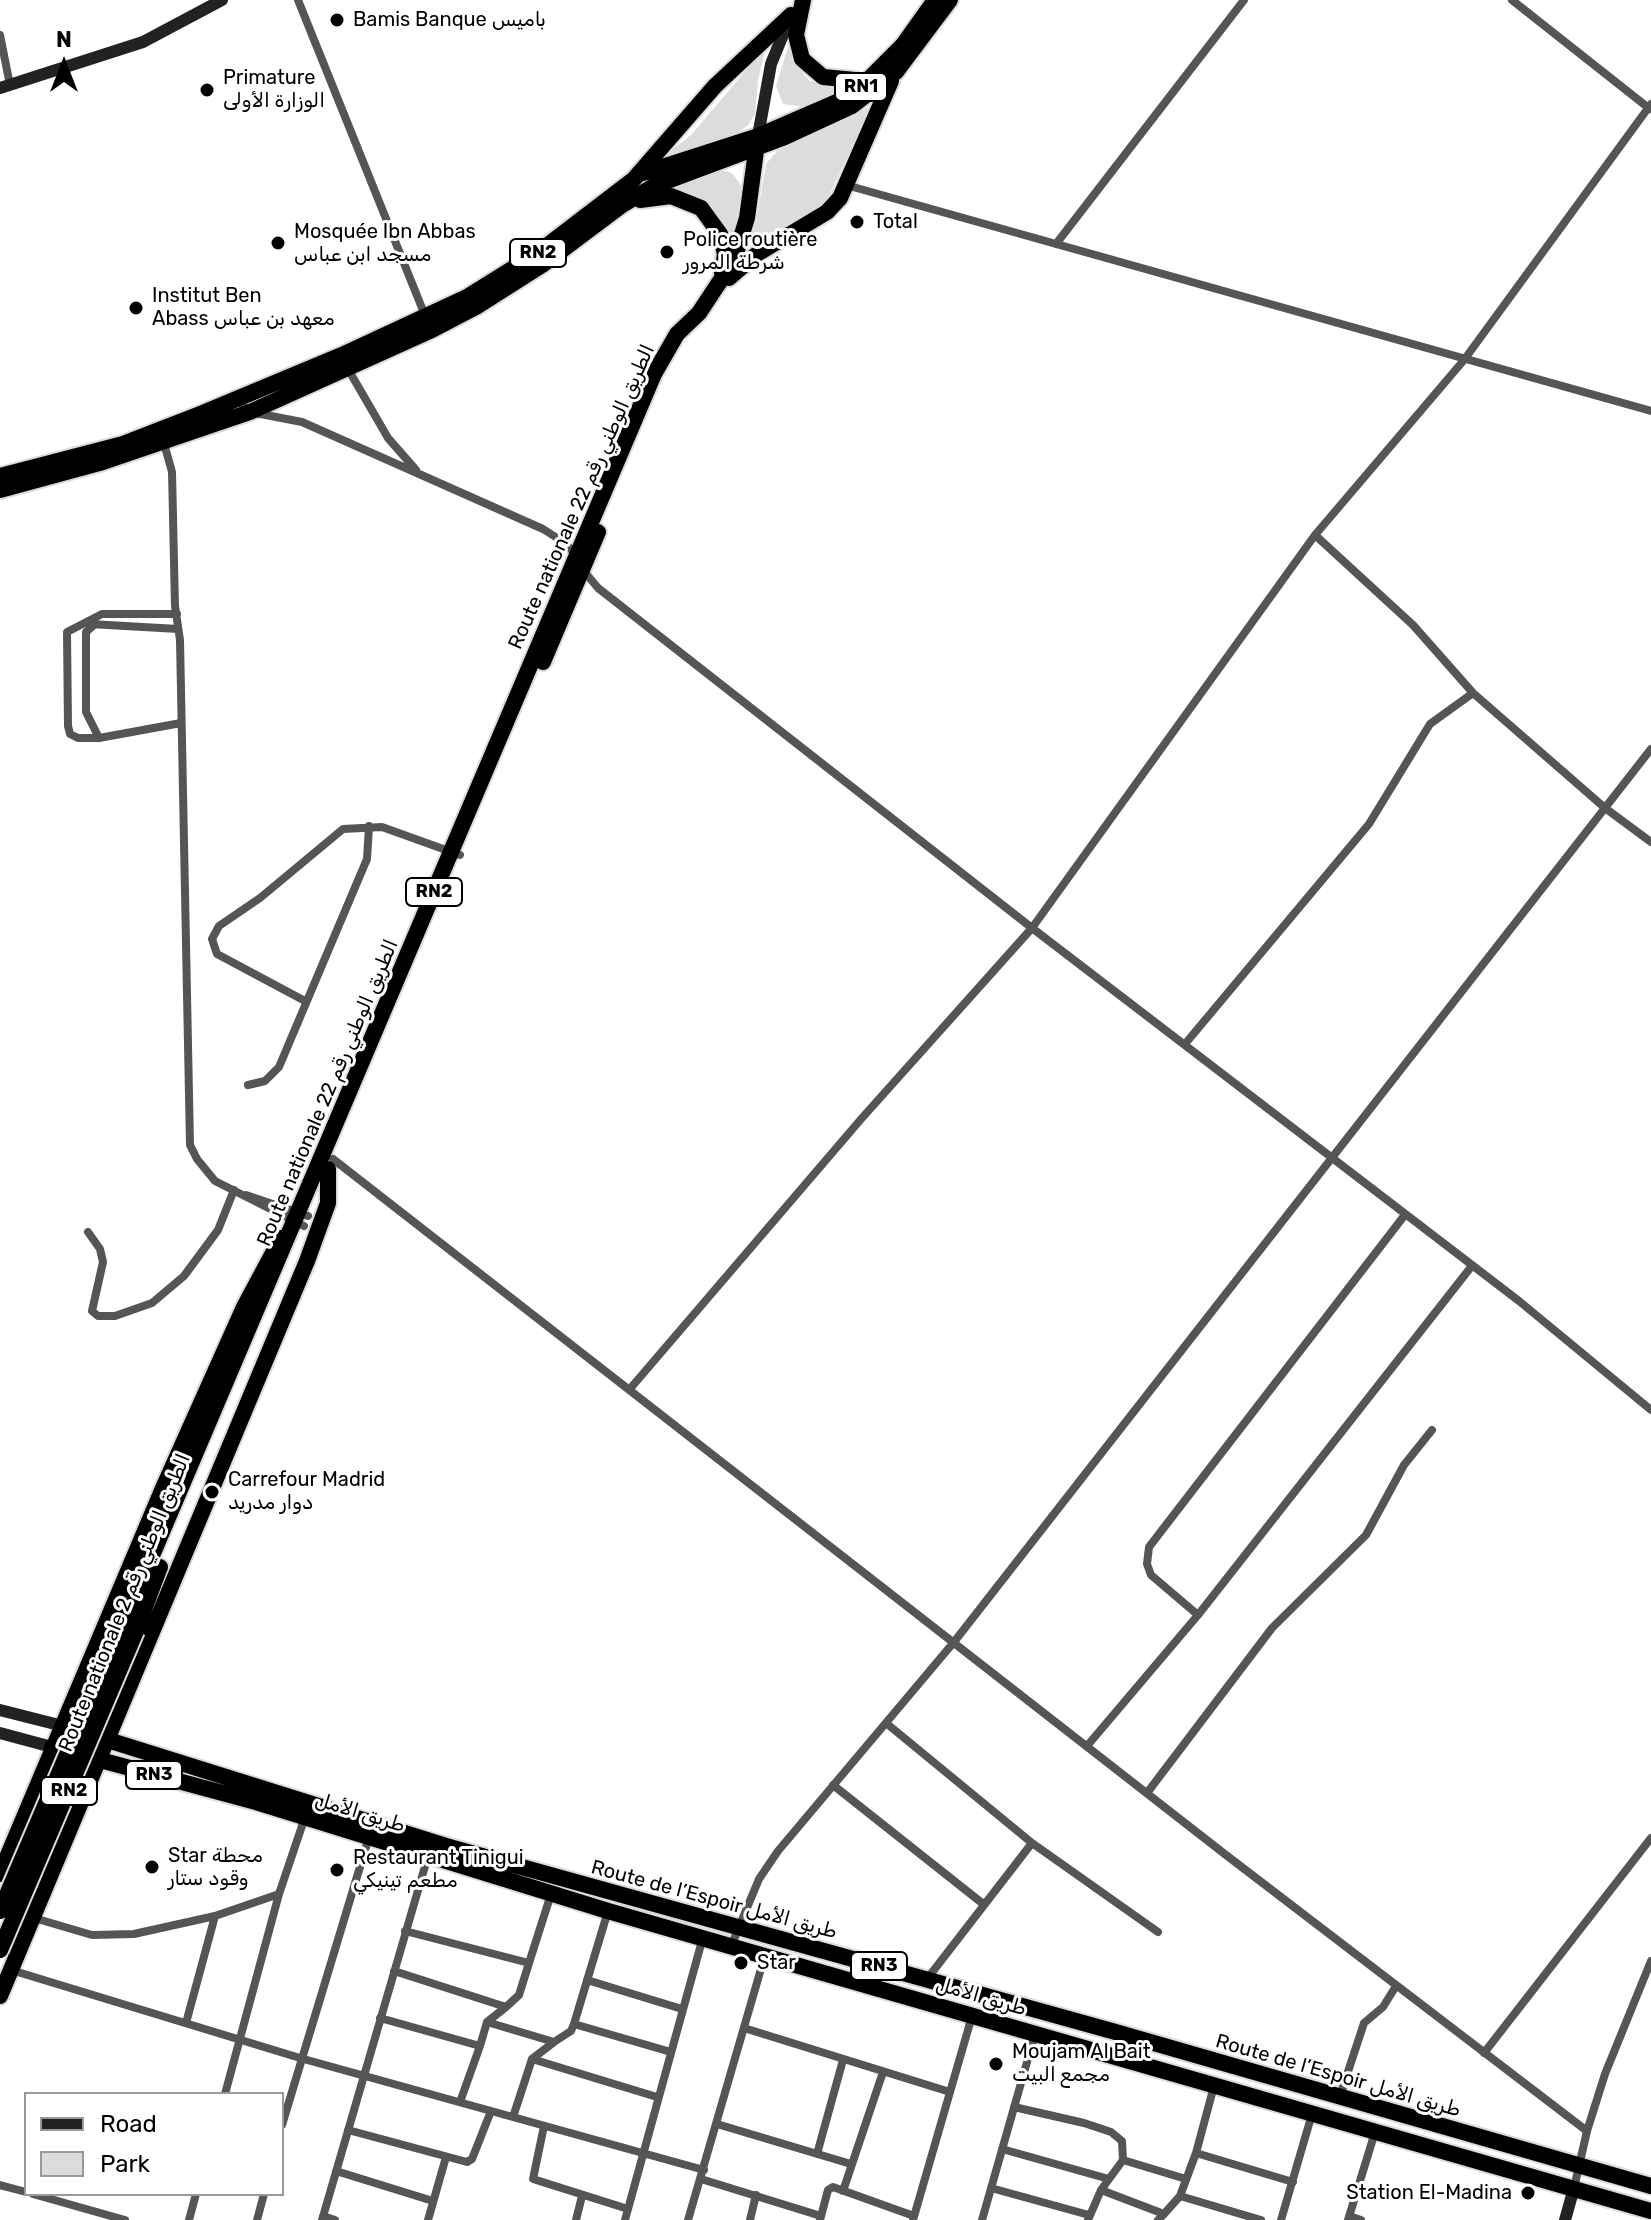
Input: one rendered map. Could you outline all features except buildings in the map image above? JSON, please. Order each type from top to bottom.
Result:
[{"type":"highway","points":[[802,0],[796,35],[802,59],[823,77],[871,95]]},
{"type":"highway","name":"RN1","points":[[871,95],[935,0]]},
{"type":"highway","name":"RN1","points":[[757,142],[827,119],[871,95],[896,72],[950,0]]},
{"type":"highway","points":[[640,174],[715,86],[791,15]]},
{"type":"highway","name":"RN2","points":[[716,289],[757,254],[827,212],[846,185],[871,95]]},
{"type":"highway","name":"RN2","points":[[429,324],[536,254],[640,174],[757,142]]},
{"type":"highway","name":"RN2","points":[[0,490],[244,406],[429,324],[476,307],[654,186],[757,142]]},
{"type":"highway","name":"RN2","points":[[716,289],[742,239],[757,142]]},
{"type":"highway","points":[[622,205],[660,196],[681,198],[701,208],[715,224],[723,244],[724,265],[716,289]]},
{"type":"highway","name":"Route nationale 22 الطريق الوطني رقم","points":[[224,1402],[580,562],[654,374],[677,334],[699,313],[716,289]]},
{"type":"highway","name":"RN2","points":[[0,476],[162,436]]},
{"type":"highway","name":"Route nationale 22 الطريق الوطني رقم","points":[[300,1221],[330,1164],[456,853]]},
{"type":"highway","points":[[0,1996],[110,1740],[307,1261],[328,1203],[330,1164]]},
{"type":"highway","points":[[0,1874],[52,1747],[238,1321],[268,1257],[300,1221]]},
{"type":"highway","name":"Route nationale الطريق الوطني رقم 2","points":[[0,1950],[129,1628],[224,1402]]},
{"type":"highway","name":"Route nationale الطريق الوطني رقم 2","points":[[0,1911],[129,1628]]},
{"type":"highway","name":"Route de l’Espoir طريق الأمل","points":[[63,1726],[432,1842],[927,1979],[1651,2186]]},
{"type":"highway","name":"RN3","points":[[52,1747],[101,1760]]},
{"type":"highway","name":"طريق الأمل","points":[[101,1760],[256,1802],[608,1911],[732,1944],[1651,2211]]},
{"type":"street","points":[[0,35],[5,87],[143,42],[222,0]]},
{"type":"street","points":[[298,0],[429,324]]},
{"type":"street","points":[[757,142],[771,64],[791,15],[802,0]]},
{"type":"street","points":[[1056,244],[1244,0]]},
{"type":"street","points":[[629,1390],[862,1118],[1032,928],[1315,535],[1464,360],[1650,107],[1512,0]]},
{"type":"street","points":[[846,185],[1651,411]]},
{"type":"street","points":[[345,362],[388,438],[419,473]]},
{"type":"street","points":[[244,406],[302,422],[543,529],[580,562],[598,588],[1329,1158],[1519,1301],[1651,1410]]},
{"type":"street","points":[[162,436],[172,472],[190,1145],[207,1173],[238,1192],[300,1221]]},
{"type":"street","points":[[1315,535],[1413,625],[1473,693],[1605,808],[1651,842]]},
{"type":"street","points":[[177,614],[102,614],[81,622],[67,632],[68,726],[70,734],[78,738],[99,738],[181,723]]},
{"type":"street","points":[[81,622],[178,629]]},
{"type":"street","points":[[94,625],[86,632],[86,712],[99,738]]},
{"type":"street","points":[[1185,1044],[1369,824],[1430,724],[1473,693]]},
{"type":"street","points":[[732,1944],[736,1927],[759,1879],[833,1785],[954,1642],[1651,749]]},
{"type":"street","points":[[305,1001],[217,954],[212,939],[219,926],[282,881],[343,829],[369,826],[428,840],[456,853]]},
{"type":"street","points":[[248,1085],[265,1081],[279,1067],[367,859],[369,826]]},
{"type":"street","points":[[330,1164],[629,1390],[1587,2131]]},
{"type":"street","points":[[88,1232],[100,1249],[103,1262],[92,1311],[98,1316],[115,1316],[152,1303],[184,1276],[218,1230],[238,1192]]},
{"type":"street","points":[[1198,1615],[1151,1575],[1147,1564],[1149,1547],[1404,1216]]},
{"type":"street","points":[[1087,1746],[1198,1615],[1471,1267]]},
{"type":"street","points":[[1147,1793],[1272,1628],[1366,1535],[1404,1465],[1432,1430]]},
{"type":"street","name":"Route de l’Espoir طريق الأمل","points":[[0,1710],[63,1726]]},
{"type":"street","points":[[886,1723],[1032,1843],[1158,1932]]},
{"type":"street","name":"RN3","points":[[0,1733],[52,1747]]},
{"type":"street","points":[[833,1785],[982,1903]]},
{"type":"street","points":[[226,2092],[279,1894],[305,1817]]},
{"type":"street","points":[[284,2118],[370,1836]]},
{"type":"street","points":[[1484,2053],[1602,1897],[1651,1838]]},
{"type":"street","points":[[927,1979],[982,1903],[1032,1843]]},
{"type":"street","points":[[335,2220],[323,2218],[428,1855]]},
{"type":"street","points":[[34,1918],[92,1935],[114,1935],[154,1931],[215,1916],[279,1894]]},
{"type":"street","points":[[460,2102],[487,2022],[519,1995],[551,1894]]},
{"type":"street","points":[[513,2117],[532,2059],[571,2031],[608,1911]]},
{"type":"street","points":[[186,2023],[215,1916]]},
{"type":"street","points":[[405,1931],[529,1963]]},
{"type":"street","points":[[625,2220],[703,1936]]},
{"type":"street","points":[[688,2220],[765,1954]]},
{"type":"street","points":[[1565,2220],[1582,2166],[1587,2131],[1651,1961]]},
{"type":"street","points":[[11,1970],[300,2058],[642,2154],[821,2218],[829,2188],[913,2218],[972,2015]]},
{"type":"street","points":[[394,1971],[506,2007]]},
{"type":"street","points":[[587,1980],[682,2009]]},
{"type":"street","points":[[1340,2096],[1364,2023],[1383,2007],[1396,1986]]},
{"type":"street","points":[[380,2018],[480,2046]]},
{"type":"street","points":[[487,2022],[554,2042]]},
{"type":"street","points":[[574,2024],[671,2052]]},
{"type":"street","points":[[744,2028],[950,2092]]},
{"type":"street","points":[[982,2220],[1035,2033]]},
{"type":"street","points":[[532,2059],[657,2097]]},
{"type":"street","points":[[817,2154],[843,2060]]},
{"type":"street","points":[[843,2191],[883,2072]]},
{"type":"street","points":[[1101,2190],[1161,2217],[1180,2196],[1215,2085]]},
{"type":"street","points":[[991,2188],[1088,2218],[1101,2190],[1123,2160],[1122,2141],[1111,2132],[1014,2107]]},
{"type":"street","points":[[348,2130],[470,2162],[491,2111]]},
{"type":"street","points":[[1281,2220],[1312,2113]]},
{"type":"street","points":[[717,2124],[851,2164]]},
{"type":"street","points":[[544,2126],[533,2179],[628,2209]]},
{"type":"street","points":[[1361,2220],[1348,2218],[1375,2131]]},
{"type":"street","points":[[1002,2149],[1109,2179]]},
{"type":"street","points":[[1196,2153],[1293,2182]]},
{"type":"street","points":[[429,2220],[446,2157]]},
{"type":"street","points":[[1123,2160],[1186,2179]]},
{"type":"street","points":[[336,2171],[433,2201]]},
{"type":"street","points":[[0,2185],[24,2191]]},
{"type":"street","points":[[750,2220],[756,2195]]},
{"type":"street","points":[[40,2196],[125,2220]]},
{"type":"street","points":[[189,2220],[195,2196]]},
{"type":"street","points":[[257,2220],[263,2196]]},
{"type":"street","points":[[576,2220],[582,2196]]},
{"type":"street","points":[[1180,2196],[1261,2220]]},
{"type":"street","points":[[85,2220],[88,2210]]},
{"type":"green space","points":[[766,47],[758,80],[755,114],[748,125],[733,136],[658,161],[691,135]]},
{"type":"green space","points":[[788,47],[796,66],[810,81],[835,88],[852,86],[804,107],[783,104],[776,86]]},
{"type":"green space","points":[[870,107],[828,198],[814,212],[774,233],[745,256],[756,223],[766,164],[777,151]]},
{"type":"green space","points":[[718,169],[732,173],[744,190],[732,246],[728,231],[714,211],[704,203],[668,188]]},
{"type":"place","name":"Bamis Banque باميس","points":[[337,20]]},
{"type":"place","name":"Primature الوزارة الأولى","points":[[207,90]]},
{"type":"place","name":"Total","points":[[857,222]]},
{"type":"place","name":"Mosquée Ibn Abbas مسجد ابن عباس","points":[[278,243]]},
{"type":"place","name":"Police routière شرطة المرور","points":[[667,252]]},
{"type":"place","name":"Institut Ben Abass معهد بن عباس","points":[[136,308]]},
{"type":"place","name":"Carrefour Madrid دوار مدريد","points":[[212,1492]]},
{"type":"place","name":"Star محطة وقود ستار","points":[[152,1867]]},
{"type":"place","name":"Restaurant Tinigui مطعم تينيكي","points":[[337,1870]]},
{"type":"place","name":"Star","points":[[741,1963]]},
{"type":"place","name":"Moujam Al Bait مجمع البيت","points":[[996,2064]]},
{"type":"place","name":"Station El-Madina","points":[[1528,2193]]}]
